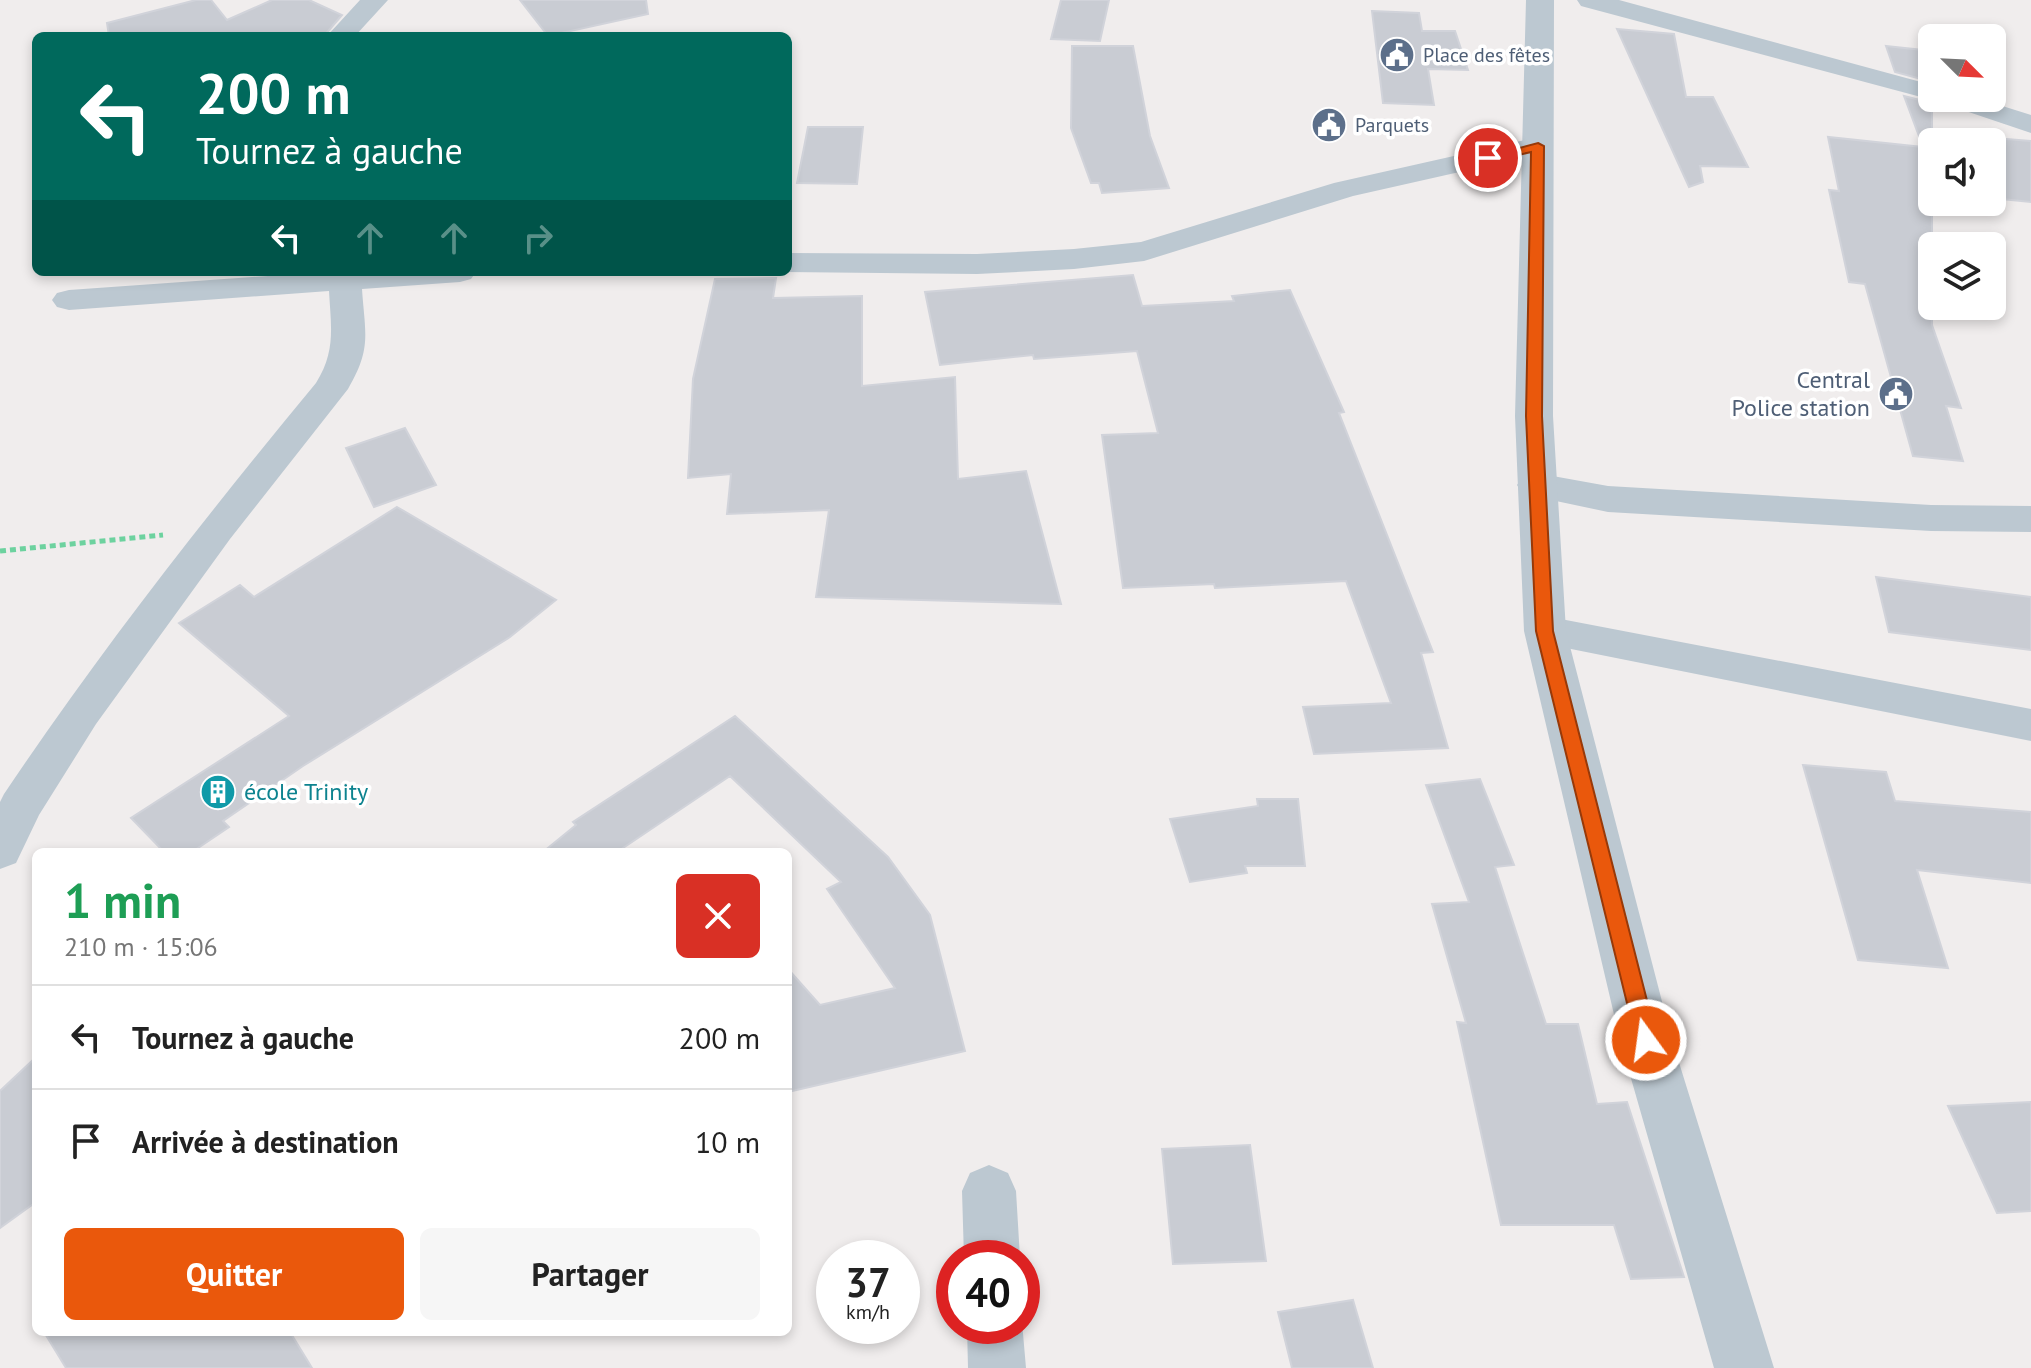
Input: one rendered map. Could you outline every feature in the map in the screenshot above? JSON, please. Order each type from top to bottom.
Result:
[{"type":"street","points":[[344,32],[375,0]]},
{"type":"street","points":[[1540,0],[1536,485],[1545,631],[1646,1040],[1744,1368]]},
{"type":"street","points":[[1590,0],[1918,90]]},
{"type":"street","points":[[1993,112],[2031,124]]},
{"type":"street","points":[[792,263],[977,264],[1074,259],[1144,251],[1345,189],[1538,146]]},
{"type":"street","points":[[0,850],[20,807],[81,713],[216,530],[306,421],[346,363],[349,342],[344,276],[69,300]]},
{"type":"street","points":[[1536,485],[1608,499],[1931,518],[2031,519]]},
{"type":"street","points":[[1545,631],[2031,725]]},
{"type":"street","points":[[989,1191],[991,1240]]},
{"type":"street","points":[[996,1344],[997,1368]]},
{"type":"path","points":[[0,551],[216,530]]},
{"type":"building","points":[[196,0],[211,0],[227,20],[272,0],[309,0],[342,15],[327,32],[108,32],[107,23]]},
{"type":"building","points":[[520,0],[646,0],[648,14],[566,32],[545,32]]},
{"type":"building","points":[[1061,0],[1109,0],[1100,41],[1051,39]]},
{"type":"building","points":[[1372,11],[1419,13],[1422,31],[1455,31],[1468,70],[1428,69],[1434,105],[1383,103]]},
{"type":"building","points":[[1617,29],[1674,34],[1686,97],[1713,97],[1748,167],[1700,166],[1703,182],[1689,187]]},
{"type":"building","points":[[1072,46],[1133,46],[1150,136],[1169,188],[1102,193],[1099,183],[1091,183],[1071,128]]},
{"type":"building","points":[[1886,46],[1918,49],[1918,78],[1895,72]]},
{"type":"building","points":[[1904,96],[1918,100],[1918,112],[1932,112],[1932,128],[1918,128],[1918,134]]},
{"type":"building","points":[[808,127],[863,127],[857,184],[797,183]]},
{"type":"building","points":[[1828,137],[1918,146],[1918,216],[1932,216],[1932,232],[1918,232],[1918,320],[1932,320],[1961,408],[1946,406],[1963,461],[1913,456],[1865,284],[1849,282],[1829,190],[1839,191]]},
{"type":"building","points":[[2006,139],[2031,141],[2031,202],[2006,199]]},
{"type":"building","points":[[1133,275],[1142,306],[1234,301],[1232,296],[1290,290],[1344,412],[1339,413],[1433,652],[1421,653],[1448,748],[1314,754],[1303,707],[1391,703],[1346,581],[1215,588],[1214,584],[1123,588],[1102,435],[1158,433],[1137,351],[1034,359],[1033,355],[940,365],[925,292]]},
{"type":"building","points":[[776,278],[773,298],[862,296],[862,386],[955,377],[958,479],[1026,471],[1061,604],[816,597],[829,510],[727,514],[731,474],[688,478],[693,379],[715,279]]},
{"type":"building","points":[[405,428],[436,485],[374,507],[346,448]]},
{"type":"building","points":[[397,507],[556,600],[510,637],[303,766],[223,821],[229,827],[198,848],[160,848],[131,818],[289,716],[179,623],[240,585],[254,597]]},
{"type":"building","points":[[1876,577],[2031,597],[2031,650],[1889,632]]},
{"type":"building","points":[[735,716],[888,857],[930,915],[965,1051],[792,1091],[792,974],[820,1005],[895,988],[827,889],[841,882],[730,776],[623,848],[548,848],[576,825],[573,822]]},
{"type":"building","points":[[1803,765],[1886,772],[1895,801],[2031,812],[2031,883],[1917,870],[1948,968],[1858,960]]},
{"type":"building","points":[[1480,779],[1514,865],[1495,867],[1546,1024],[1578,1024],[1597,1104],[1627,1102],[1684,1277],[1631,1279],[1614,1225],[1501,1225],[1457,1022],[1466,1023],[1432,904],[1469,902],[1426,785]]},
{"type":"building","points":[[1257,799],[1298,799],[1305,866],[1245,866],[1247,873],[1190,882],[1170,819],[1258,806]]},
{"type":"building","points":[[32,1061],[32,1205],[0,1228],[0,1091]]},
{"type":"building","points":[[2031,1102],[2031,1211],[1997,1213],[1948,1106]]},
{"type":"building","points":[[1250,1145],[1266,1261],[1173,1264],[1162,1149]]},
{"type":"building","points":[[1353,1300],[1373,1368],[1292,1368],[1278,1312]]},
{"type":"building","points":[[46,1336],[292,1336],[312,1368],[66,1368]]},
{"type":"place","name":"Place des fêtes","points":[[1397,55]]},
{"type":"place","name":"Parquets","points":[[1329,125]]},
{"type":"place","name":"Central Police station","points":[[1896,394]]},
{"type":"place","name":"école Trinity","points":[[218,792]]},
{"type":"route","points":[[1488,158],[1538,146],[1534,416],[1545,631],[1646,1040]]}]
